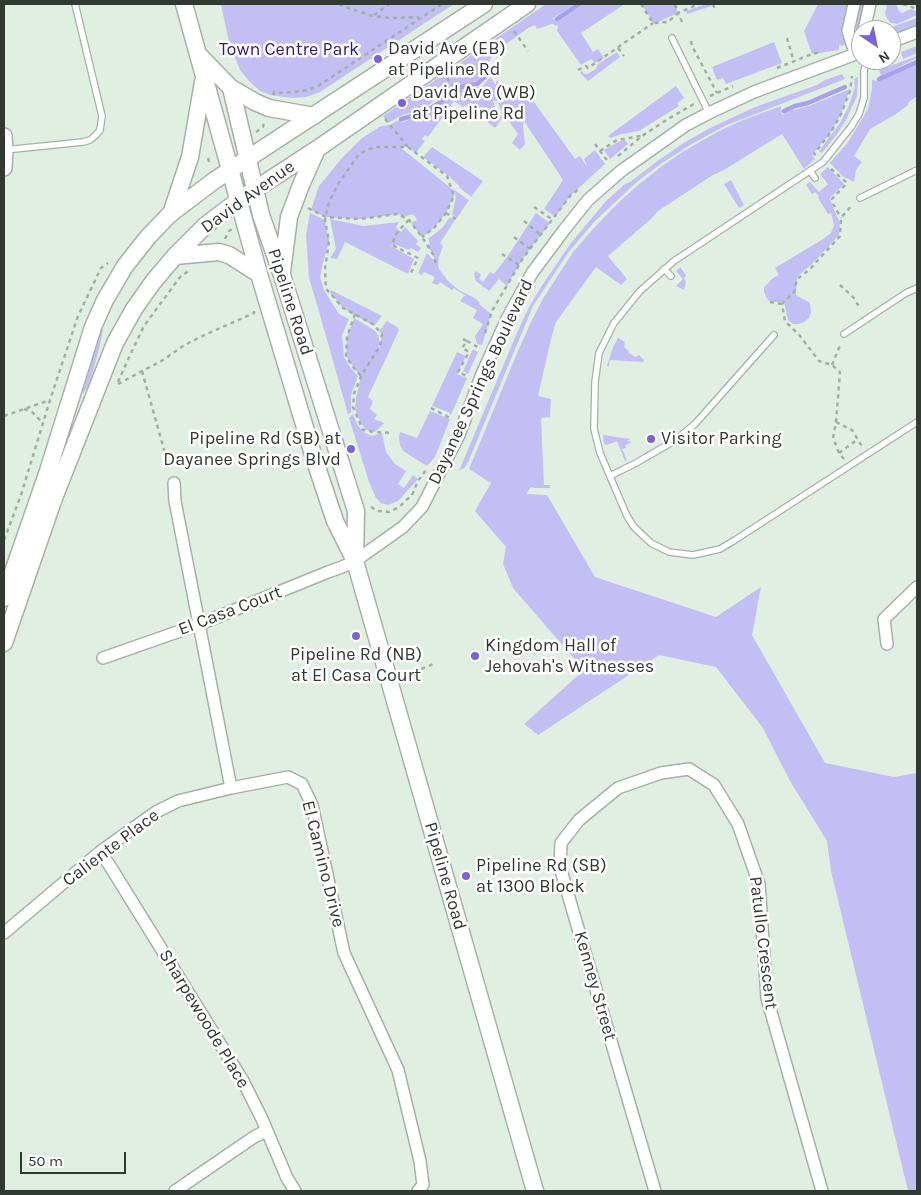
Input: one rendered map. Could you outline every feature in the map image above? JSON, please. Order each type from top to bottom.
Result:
[{"type":"main road","name":"Pipeline Road","points":[[184,4],[259,274],[315,461],[335,521],[355,561],[535,1191]]},
{"type":"main road","name":"David Avenue","points":[[4,598],[48,471],[93,327],[105,300],[125,266],[148,237],[170,214],[203,189],[484,4]]},
{"type":"main road","name":"David Avenue","points":[[4,643],[54,498],[115,343],[134,309],[153,282],[175,256],[206,225],[239,200],[317,149],[527,4]]},
{"type":"main road","name":"Pipeline Road","points":[[199,55],[231,88],[261,215],[282,275],[356,512],[355,561]]},
{"type":"main road","points":[[170,214],[190,157],[204,78]]},
{"type":"main road","points":[[231,88],[268,108],[314,116]]},
{"type":"main road","points":[[282,275],[289,217],[317,149]]},
{"type":"main road","points":[[175,256],[219,252],[259,274]]},
{"type":"street","points":[[851,41],[848,31],[854,4]]},
{"type":"street","points":[[866,20],[870,4]]},
{"type":"street","points":[[901,38],[917,32]]},
{"type":"street","name":"Dayanee Springs Boulevard","points":[[355,561],[403,527],[422,507],[459,435],[482,374],[507,319],[532,273],[588,200],[621,171],[686,125],[754,92],[851,56]]},
{"type":"street","points":[[4,143],[4,168]]},
{"type":"street","points":[[174,483],[175,501],[231,788]]},
{"type":"street","name":"El Casa Court","points":[[103,658],[200,624],[342,568],[355,561]]},
{"type":"street","points":[[886,644],[884,619],[917,587]]},
{"type":"street","name":"Patullo Crescent","points":[[608,797],[618,788],[661,773],[689,769],[714,786],[738,824],[759,884],[767,998],[822,1191]]},
{"type":"street","name":"El Camino Drive","points":[[231,788],[288,777],[302,784],[312,805],[344,953],[398,1070],[420,1161],[423,1185],[418,1191]]},
{"type":"street","name":"Caliente Place","points":[[4,933],[100,852],[156,812],[178,801],[231,788]]},
{"type":"street","name":"Kenney Street","points":[[608,797],[579,820],[561,843],[560,867],[655,1191]]},
{"type":"street","name":"Sharpewoode Place","points":[[100,852],[243,1081],[262,1118],[287,1178],[295,1191]]},
{"type":"street","points":[[175,1191],[254,1137],[266,1131]]},
{"type":"lane","points":[[4,143],[83,142],[90,140],[100,130],[102,116],[75,4]]},
{"type":"lane","points":[[672,38],[709,113]]},
{"type":"lane","points":[[864,71],[864,98],[859,114],[851,128],[823,162],[674,260],[640,291],[614,323],[599,353],[595,382],[594,429],[610,476],[627,516],[634,527],[651,543],[668,552],[693,555],[720,548],[735,540],[917,422]]},
{"type":"lane","points":[[860,198],[917,170]]},
{"type":"lane","points":[[810,171],[815,178]]},
{"type":"lane","points":[[664,269],[671,276]]},
{"type":"lane","points":[[844,334],[906,293],[917,288]]},
{"type":"lane","points":[[610,476],[674,441],[695,424],[774,335]]},
{"type":"path","points":[[339,4],[373,16],[392,18],[420,17]]},
{"type":"path","points":[[373,16],[389,4]]},
{"type":"path","points":[[274,92],[283,93],[308,90],[318,86],[442,4]]},
{"type":"path","points":[[641,4],[653,23]]},
{"type":"path","points":[[675,4],[682,22]]},
{"type":"path","points":[[578,70],[586,66],[588,68],[653,23],[668,22],[678,13],[698,4]]},
{"type":"path","points":[[713,4],[715,9]]},
{"type":"path","points":[[903,4],[917,9]]},
{"type":"path","points":[[512,28],[528,51]]},
{"type":"path","points":[[787,38],[798,76]]},
{"type":"path","points":[[691,41],[717,93]]},
{"type":"path","points":[[618,48],[624,56]]},
{"type":"path","points":[[777,68],[812,54],[826,51]]},
{"type":"path","points":[[445,74],[454,87],[472,100]]},
{"type":"path","points":[[782,304],[794,292],[796,279],[809,270],[840,236],[841,218],[832,199],[847,183],[814,154],[831,132],[841,114],[850,91],[852,76]]},
{"type":"path","points":[[709,96],[734,86]]},
{"type":"path","points":[[383,116],[408,147],[447,176],[454,196],[446,213],[434,228],[422,237]]},
{"type":"path","points":[[600,151],[617,140],[642,136]]},
{"type":"path","points":[[596,144],[609,164]]},
{"type":"path","points":[[392,433],[363,430],[354,407],[354,394],[361,376],[380,346],[382,334],[373,324],[343,308],[326,289],[324,269],[329,241],[325,220],[329,202],[338,184],[359,154],[374,147],[408,147]]},
{"type":"path","points":[[208,158],[212,168]]},
{"type":"path","points":[[841,218],[860,198]]},
{"type":"path","points":[[303,206],[326,216],[360,219],[398,214],[409,220],[422,237],[433,254],[436,265]]},
{"type":"path","points":[[534,207],[552,220]]},
{"type":"path","points":[[446,213],[456,219]]},
{"type":"path","points":[[409,220],[399,230],[392,245],[418,258],[410,275]]},
{"type":"path","points":[[524,222],[541,235]]},
{"type":"path","points":[[221,246],[229,231],[235,227]]},
{"type":"path","points":[[514,237],[530,249]]},
{"type":"path","points":[[502,254],[519,265]]},
{"type":"path","points":[[198,268],[190,270],[180,277],[144,326],[118,384],[163,360],[200,337],[254,313],[253,308]]},
{"type":"path","points":[[840,285],[853,297],[860,308]]},
{"type":"path","points":[[770,302],[782,304]]},
{"type":"path","points":[[782,304],[785,321],[800,336],[819,361],[832,365],[840,372],[833,438],[839,453],[849,466]]},
{"type":"path","points":[[355,314],[347,337],[346,356],[352,367],[361,376]]},
{"type":"path","points":[[832,365],[844,334]]},
{"type":"path","points":[[463,339],[467,341],[462,348],[469,352],[458,372],[471,378]]},
{"type":"path","points":[[142,371],[174,483]]},
{"type":"path","points":[[4,416],[22,408],[50,400],[21,495],[4,540]]},
{"type":"path","points":[[22,408],[32,412],[43,422]]},
{"type":"path","points":[[431,408],[456,420]]},
{"type":"path","points":[[836,422],[852,430],[867,454]]},
{"type":"path","points":[[839,453],[858,439]]},
{"type":"path","points":[[368,503],[378,511],[389,512],[400,507],[412,495],[423,473]]},
{"type":"path","points":[[414,672],[436,663]]},
{"type":"green space","name":"Town Centre Park","points":[[221,4],[454,4],[320,92],[306,97],[291,98],[270,95],[260,91],[240,70],[229,42]]},
{"type":"green space","points":[[546,4],[575,4],[552,19],[557,19],[582,4],[625,4],[581,33],[593,52],[598,49],[604,58],[595,63],[591,59],[581,65],[557,31],[558,26],[552,24],[537,29],[535,25],[494,53],[485,68],[485,74],[476,81],[443,92],[428,106],[419,111],[402,115],[388,123],[383,116]]},
{"type":"green space","points":[[644,4],[675,4],[678,13],[653,23],[643,6]]},
{"type":"green space","points":[[711,4],[712,6],[687,14],[686,11]]},
{"type":"green space","points":[[818,4],[848,4],[845,43],[843,46],[839,45],[839,50],[812,54],[804,31]]},
{"type":"green space","points":[[860,4],[864,4],[861,20],[856,20]]},
{"type":"green space","points":[[887,4],[896,4],[902,13],[911,9],[917,12],[917,15],[901,22],[901,20],[888,20],[885,14]]},
{"type":"green space","points":[[917,18],[917,24],[913,28],[901,32],[901,24]]},
{"type":"green space","points":[[774,42],[782,63],[726,84],[723,78],[717,80],[712,67]]},
{"type":"green space","points":[[917,46],[917,53],[903,59],[901,52]]},
{"type":"green space","points":[[617,52],[620,57],[588,81],[580,73],[582,71],[584,74],[587,74],[596,69],[598,64]]},
{"type":"green space","points":[[917,56],[917,58],[901,66],[901,62]]},
{"type":"green space","points":[[917,63],[917,96],[896,114],[870,129],[854,156],[862,162],[856,170],[854,182],[844,177],[830,163],[848,142],[868,109],[872,80],[878,81]]},
{"type":"green space","points":[[879,70],[893,70],[881,76]]},
{"type":"green space","points":[[842,74],[845,79],[727,125],[695,142],[638,181],[594,222],[568,253],[533,306],[469,460],[465,467],[459,471],[529,307],[571,243],[606,201],[625,184],[659,160],[708,129],[755,107]]},
{"type":"green space","points":[[490,77],[496,85],[496,80],[504,88],[512,89],[521,84],[575,159],[580,156],[587,165],[584,159],[595,150],[605,164],[570,196],[555,217],[544,209],[563,180],[524,121],[525,144],[520,150],[512,143],[518,134],[499,107],[499,101],[493,101],[502,118],[495,128],[465,105],[463,107],[454,101],[428,137],[425,135],[422,139],[425,141],[416,153],[408,147],[400,147],[452,189],[454,196],[446,213],[434,228],[422,237],[411,223],[417,220],[412,214],[404,217],[398,214],[360,219],[326,217],[311,210],[319,186],[342,158],[362,138],[381,126],[390,125],[401,119],[403,122],[427,114],[450,94],[467,88],[483,86]]},
{"type":"green space","points":[[858,77],[857,96],[846,120],[822,153],[819,151],[840,123],[848,108],[855,87],[854,79]]},
{"type":"green space","points":[[676,86],[684,98],[677,103],[679,106],[639,131],[610,138],[608,136]]},
{"type":"green space","points":[[850,89],[841,114],[831,132],[812,155],[815,159],[804,169],[782,134],[713,175],[658,211],[608,256],[627,279],[621,285],[596,267],[556,322],[538,396],[551,399],[550,417],[541,418],[544,485],[550,485],[550,488],[531,487],[526,494],[547,495],[595,577],[716,617],[761,587],[752,635],[825,763],[894,777],[917,773],[917,1191],[908,1191],[831,871],[827,841],[790,781],[763,728],[716,667],[659,655],[538,735],[524,724],[584,670],[513,588],[503,564],[506,547],[475,511],[491,483],[469,469],[518,351],[544,297],[573,252],[617,204],[662,166],[721,130],[781,106],[782,115]]},
{"type":"green space","points":[[625,140],[628,144],[610,159],[604,150]]},
{"type":"green space","points":[[432,147],[483,181],[471,197],[449,176],[423,157]]},
{"type":"green space","points":[[828,167],[844,184],[830,198],[840,223],[839,235],[797,277],[796,295],[810,303],[811,312],[809,318],[804,322],[793,324],[788,320],[784,302],[770,302],[766,297],[764,287],[779,275],[775,268],[831,233],[834,225],[831,213],[828,214],[818,198],[819,196],[815,192],[812,194],[806,185],[810,182],[819,192],[828,184],[820,174]]},
{"type":"green space","points":[[731,180],[744,205],[739,208],[724,184]]},
{"type":"green space","points":[[453,189],[469,200],[457,218],[452,214],[456,197]]},
{"type":"green space","points":[[310,213],[325,220],[329,241],[320,277],[324,290],[339,314],[349,319],[342,335],[344,357],[358,376],[351,395],[351,413],[348,414],[309,278],[306,235]]},
{"type":"green space","points":[[536,213],[550,223],[523,258],[507,286],[499,279],[489,291],[476,281],[474,274],[476,271],[481,275],[479,279],[483,282],[490,272],[494,274]]},
{"type":"green space","points":[[450,217],[455,220],[440,243],[443,246],[439,257],[439,269],[448,281],[459,290],[473,297],[491,314],[482,345],[477,344],[475,336],[483,324],[473,318],[477,310],[460,301],[466,296],[440,282],[438,285],[432,283],[435,277],[424,272],[422,275],[418,273],[427,253],[435,262],[433,254],[428,247],[430,244],[428,239],[442,228]]},
{"type":"green space","points":[[330,219],[363,226],[399,222],[396,228],[401,232],[405,227],[418,241],[416,244],[421,248],[418,252],[411,248],[409,250],[397,245],[391,246],[414,259],[408,274],[345,242],[337,259],[330,258],[336,249]]},
{"type":"green space","points":[[680,267],[686,275],[684,278],[686,283],[684,290],[676,286],[683,279],[676,271]]},
{"type":"green space","points":[[331,290],[382,316],[374,326],[343,308],[330,293]]},
{"type":"green space","points":[[354,318],[374,330],[379,336],[379,348],[382,334],[379,331],[387,321],[399,330],[368,397],[373,401],[370,409],[377,415],[374,419],[384,423],[375,432],[366,430],[360,422],[355,409],[361,376],[346,356],[347,337]]},
{"type":"green space","points":[[102,329],[91,379],[87,388],[82,393]]},
{"type":"green space","points":[[618,338],[625,342],[624,347],[628,352],[635,357],[639,355],[644,360],[643,362],[610,360],[609,366],[607,366]]},
{"type":"green space","points":[[473,349],[478,352],[468,374],[463,371]]},
{"type":"green space","points":[[457,352],[466,356],[457,374],[467,378],[451,415],[432,406]]},
{"type":"green space","points":[[430,411],[450,419],[435,457],[427,466],[403,451],[399,438],[400,432],[417,438]]},
{"type":"green space","points":[[353,414],[363,432],[372,436],[382,433],[386,452],[395,464],[406,471],[398,484],[404,488],[413,475],[418,479],[398,501],[388,505],[381,503],[376,498],[369,482],[349,418]]},
{"type":"green space","points":[[603,435],[630,439],[627,441],[632,442],[625,445],[626,448],[622,449],[627,460],[625,461],[617,441],[607,445],[604,444]]},
{"type":"waterway","points":[[557,19],[579,4]]},
{"type":"waterway","points":[[879,79],[917,62]]},
{"type":"waterway","points":[[401,119],[422,114],[456,89],[477,84],[487,75]]},
{"type":"waterway","points":[[784,111],[845,87]]},
{"type":"place","name":"David Ave (EB) at Pipeline Rd","points":[[378,59]]},
{"type":"place","name":"David Ave (WB) at Pipeline Rd","points":[[402,103]]},
{"type":"place","name":"Visitor Parking","points":[[651,439]]},
{"type":"place","name":"Pipeline Rd (SB) at Dayanee Springs Blvd","points":[[351,449]]},
{"type":"place","name":"Pipeline Rd (NB) at El Casa Court","points":[[356,636]]},
{"type":"place","name":"Kingdom Hall of Jehovah's Witnesses","points":[[475,656]]},
{"type":"place","name":"Pipeline Rd (SB) at 1300 Block","points":[[466,876]]}]
